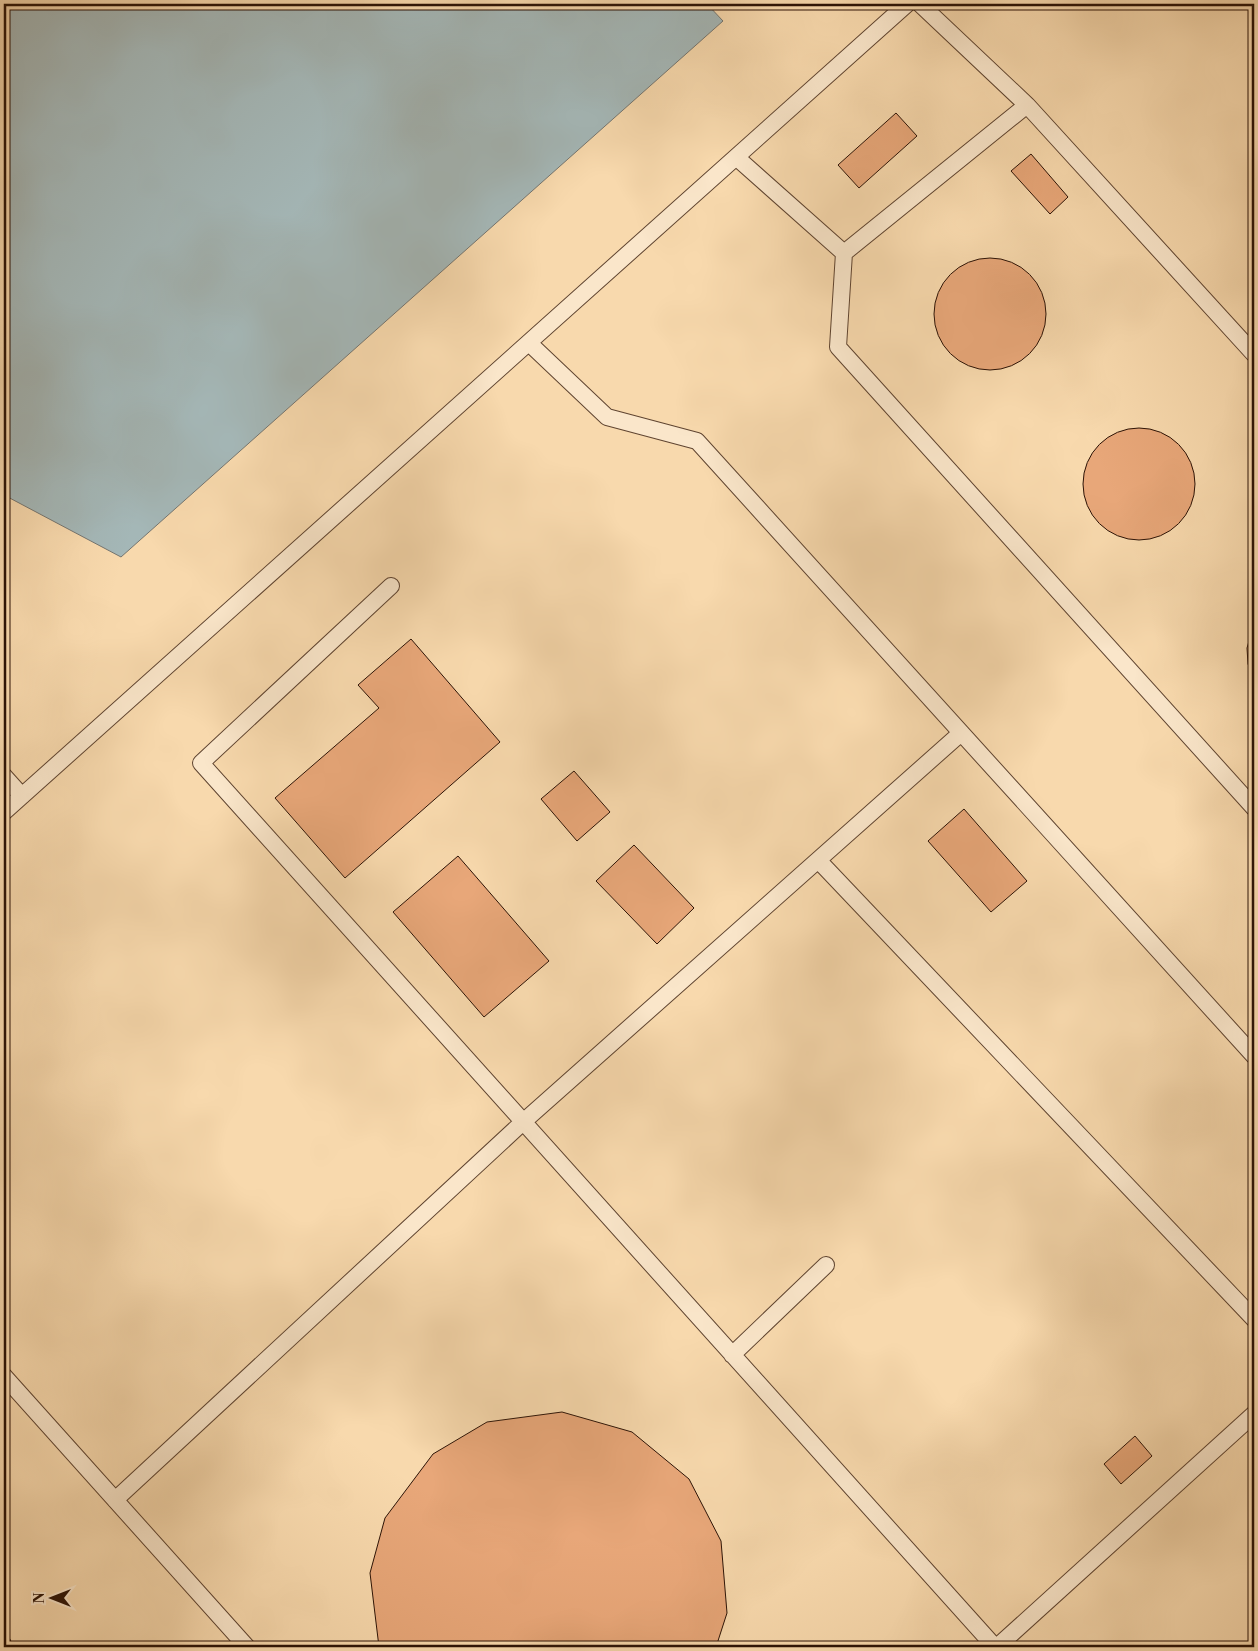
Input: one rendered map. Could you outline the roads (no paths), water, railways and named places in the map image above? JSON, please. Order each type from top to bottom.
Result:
[{"type":"lane","points":[[4,812],[907,4]]},
{"type":"lane","points":[[920,4],[1027,105],[1254,354]]},
{"type":"lane","points":[[1027,105],[844,253],[838,347],[1254,808]]},
{"type":"lane","points":[[736,157],[844,253]]},
{"type":"lane","points":[[529,343],[607,417],[697,441],[1254,1056]]},
{"type":"lane","points":[[391,586],[201,763],[996,1647],[1254,1414]]},
{"type":"lane","points":[[114,1500],[522,1122],[961,733]]},
{"type":"lane","points":[[4,776],[22,796]]},
{"type":"lane","points":[[818,860],[1254,1319]]},
{"type":"lane","points":[[732,1355],[826,1265]]},
{"type":"lane","points":[[4,1376],[247,1647]]}]
